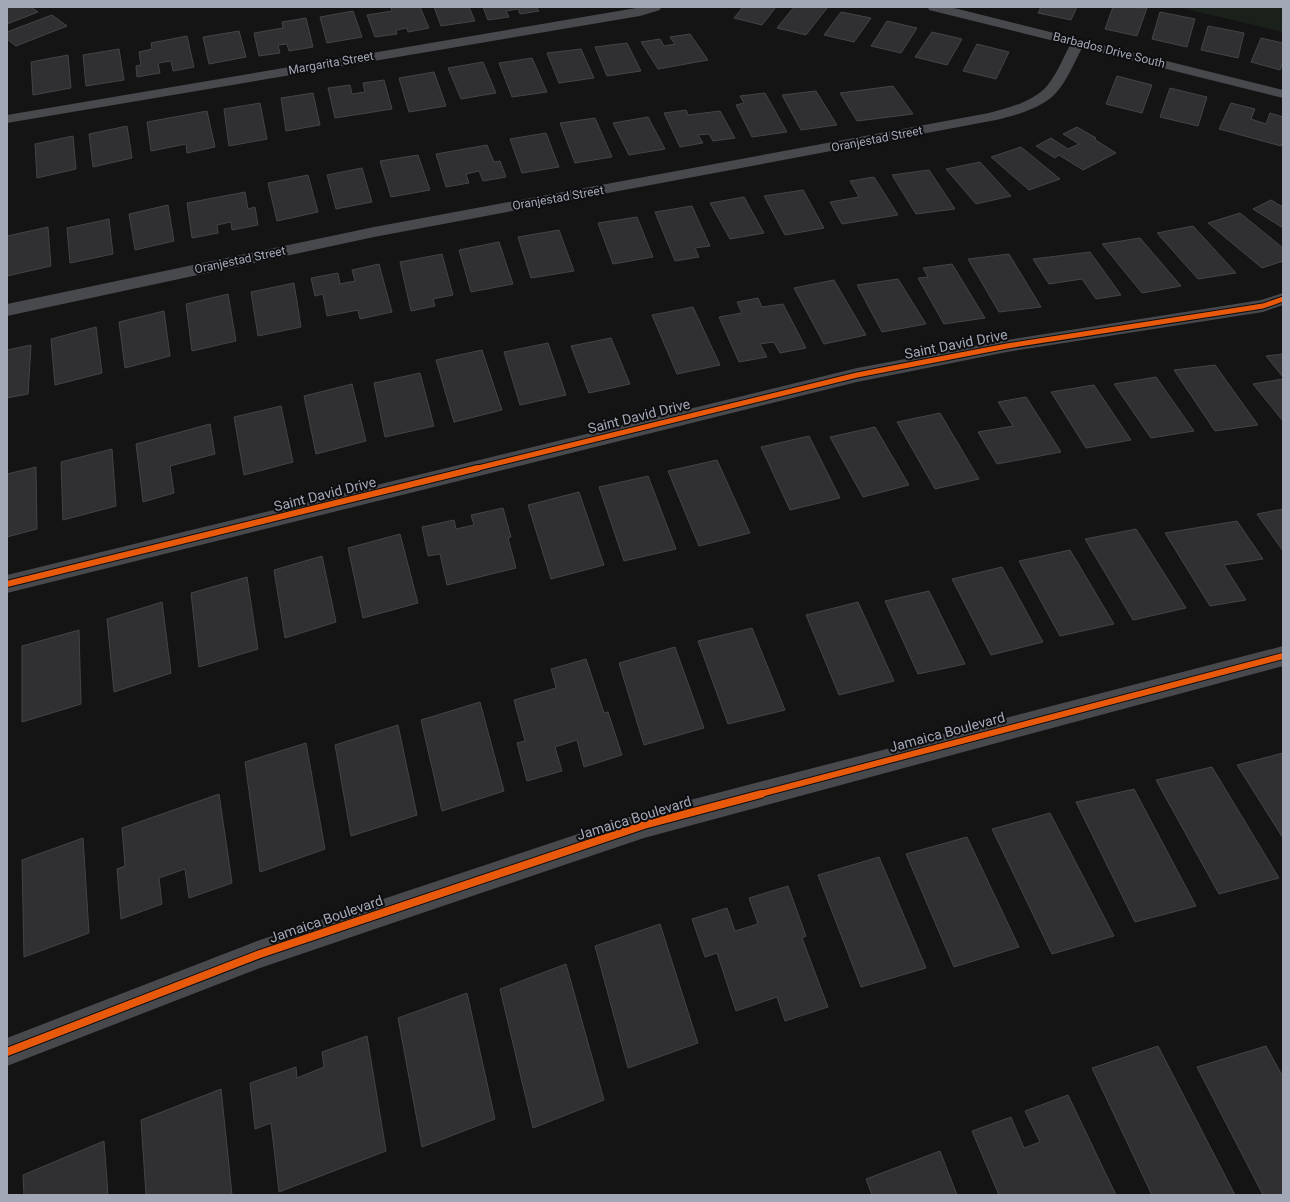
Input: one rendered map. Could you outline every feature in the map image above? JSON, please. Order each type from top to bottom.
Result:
[{"type":"street","name":"Margarita Street","points":[[7,119],[640,12],[655,7]]},
{"type":"street","name":"Barbados Drive South","points":[[934,7],[1283,94]]},
{"type":"street","name":"Oranjestad Street","points":[[7,310],[374,232],[926,130],[1008,113],[1034,103],[1050,91],[1079,42]]},
{"type":"street","name":"Saint David Drive","points":[[7,584],[857,375],[1006,346],[1263,306],[1283,299]]},
{"type":"street","name":"Jamaica Boulevard","points":[[7,1052],[260,954],[644,825],[1283,656]]},
{"type":"shaded area","points":[[1178,7],[1283,7],[1283,32]]},
{"type":"building","points":[[7,7],[31,7],[38,12],[7,24]]},
{"type":"building","points":[[391,7],[420,7],[429,28],[408,32],[407,28],[396,30],[397,34],[375,37],[367,15],[392,11]]},
{"type":"building","points":[[434,7],[469,7],[475,21],[441,26]]},
{"type":"building","points":[[483,7],[536,7],[539,11],[520,14],[518,9],[506,11],[509,17],[488,20]]},
{"type":"building","points":[[743,7],[776,7],[762,25],[734,18]]},
{"type":"building","points":[[794,7],[827,8],[806,35],[777,28]]},
{"type":"building","points":[[1041,7],[1077,7],[1071,20],[1038,13]]},
{"type":"building","points":[[1113,7],[1147,8],[1137,36],[1105,29]]},
{"type":"building","points":[[353,11],[362,37],[327,43],[320,17]]},
{"type":"building","points":[[841,12],[871,18],[854,42],[824,35]]},
{"type":"building","points":[[1160,12],[1195,19],[1187,47],[1152,39]]},
{"type":"building","points":[[52,15],[67,26],[16,46],[7,39],[7,32]]},
{"type":"building","points":[[306,18],[313,47],[289,51],[287,44],[278,45],[280,53],[259,56],[254,33],[283,28],[282,22]]},
{"type":"building","points":[[887,21],[917,28],[901,53],[871,46]]},
{"type":"building","points":[[1208,26],[1244,33],[1238,58],[1201,50]]},
{"type":"building","points":[[239,31],[246,57],[209,64],[203,37]]},
{"type":"building","points":[[932,32],[962,39],[947,65],[915,57]]},
{"type":"building","points":[[690,34],[708,60],[658,69],[641,42],[660,39],[664,46],[675,44],[670,37]]},
{"type":"building","points":[[187,36],[194,67],[173,71],[171,61],[158,63],[160,73],[137,77],[136,66],[141,65],[139,52],[152,49],[151,43]]},
{"type":"building","points":[[1261,38],[1283,43],[1283,62],[1280,70],[1251,62]]},
{"type":"building","points":[[627,43],[641,71],[607,76],[595,47]]},
{"type":"building","points":[[977,44],[1009,52],[996,79],[963,71]]},
{"type":"building","points":[[119,49],[124,80],[86,86],[83,55]]},
{"type":"building","points":[[581,49],[594,78],[559,83],[547,53]]},
{"type":"building","points":[[68,55],[71,88],[33,95],[31,62]]},
{"type":"building","points":[[532,58],[547,92],[512,97],[499,63]]},
{"type":"building","points":[[483,62],[496,93],[461,99],[448,68]]},
{"type":"building","points":[[434,72],[446,106],[409,112],[399,78]]},
{"type":"building","points":[[1117,76],[1152,85],[1142,113],[1106,104]]},
{"type":"building","points":[[384,80],[392,109],[335,118],[328,88],[350,85],[352,94],[365,92],[363,83]]},
{"type":"building","points":[[893,86],[913,114],[857,121],[840,93]]},
{"type":"building","points":[[1170,88],[1207,97],[1198,126],[1160,117]]},
{"type":"building","points":[[816,91],[837,125],[801,130],[782,95]]},
{"type":"building","points":[[313,93],[320,125],[286,131],[281,98]]},
{"type":"building","points":[[765,93],[787,132],[752,137],[736,105],[744,103],[740,96]]},
{"type":"building","points":[[260,103],[267,139],[229,146],[224,109]]},
{"type":"building","points":[[1231,103],[1255,109],[1251,119],[1266,124],[1270,113],[1283,117],[1283,140],[1281,146],[1219,129]]},
{"type":"building","points":[[686,110],[688,115],[720,111],[735,138],[713,141],[709,134],[698,135],[703,143],[680,147],[664,113]]},
{"type":"building","points":[[207,111],[215,147],[187,153],[186,144],[151,151],[147,122]]},
{"type":"building","points":[[648,117],[665,149],[629,155],[613,123]]},
{"type":"building","points":[[595,118],[612,157],[575,163],[560,123]]},
{"type":"building","points":[[127,126],[132,158],[93,167],[89,134]]},
{"type":"building","points":[[1077,127],[1096,138],[1094,139],[1116,153],[1083,170],[1059,155],[1055,158],[1036,146],[1051,138],[1068,149],[1079,144],[1063,134]]},
{"type":"building","points":[[546,133],[559,167],[522,173],[510,139]]},
{"type":"building","points":[[73,136],[76,169],[37,178],[35,144]]},
{"type":"building","points":[[487,145],[494,162],[500,161],[506,177],[483,181],[479,171],[466,174],[469,183],[446,187],[436,154]]},
{"type":"building","points":[[1021,147],[1060,179],[1029,190],[991,157]]},
{"type":"building","points":[[418,155],[430,190],[391,197],[380,161]]},
{"type":"building","points":[[980,162],[1011,196],[976,204],[946,169]]},
{"type":"building","points":[[362,168],[372,202],[336,209],[327,175]]},
{"type":"building","points":[[929,170],[955,209],[916,214],[892,175]]},
{"type":"building","points":[[308,175],[318,212],[277,221],[268,183]]},
{"type":"building","points":[[874,177],[898,215],[842,224],[830,202],[859,197],[850,181]]},
{"type":"building","points":[[803,190],[824,228],[785,235],[764,196]]},
{"type":"building","points":[[245,192],[248,209],[255,207],[258,225],[232,230],[231,222],[217,225],[218,233],[192,238],[187,203]]},
{"type":"building","points":[[744,197],[764,233],[730,239],[710,203]]},
{"type":"building","points":[[1271,200],[1283,206],[1283,228],[1253,209]]},
{"type":"building","points":[[168,205],[174,241],[135,250],[129,214]]},
{"type":"building","points":[[692,206],[710,246],[695,248],[699,257],[675,261],[655,212]]},
{"type":"building","points":[[1240,213],[1283,248],[1283,261],[1262,268],[1208,223]]},
{"type":"building","points":[[637,217],[653,257],[613,264],[598,223]]},
{"type":"building","points":[[109,219],[113,254],[70,263],[67,228]]},
{"type":"building","points":[[1193,226],[1236,273],[1198,279],[1157,233]]},
{"type":"building","points":[[48,227],[51,266],[7,276],[7,236]]},
{"type":"building","points":[[559,230],[574,271],[531,278],[518,237]]},
{"type":"building","points":[[1140,238],[1181,286],[1142,293],[1102,244]]},
{"type":"building","points":[[499,242],[513,284],[471,292],[459,250]]},
{"type":"building","points":[[1090,252],[1121,295],[1096,299],[1082,279],[1049,284],[1033,259]]},
{"type":"building","points":[[442,254],[453,295],[433,299],[435,306],[411,311],[400,262]]},
{"type":"building","points":[[1009,254],[1041,307],[999,312],[968,259]]},
{"type":"building","points":[[379,264],[392,312],[360,319],[358,310],[327,316],[323,294],[315,296],[311,278],[338,273],[340,284],[355,281],[352,270]]},
{"type":"building","points":[[952,264],[985,318],[944,324],[918,278],[928,277],[923,268]]},
{"type":"building","points":[[898,279],[926,324],[882,332],[857,285]]},
{"type":"building","points":[[834,280],[866,335],[824,344],[794,288]]},
{"type":"building","points":[[294,283],[301,327],[258,336],[251,292]]},
{"type":"building","points":[[228,294],[236,341],[192,351],[186,304]]},
{"type":"building","points":[[758,298],[762,307],[783,304],[806,348],[780,353],[774,342],[760,344],[767,357],[739,362],[719,317],[742,313],[737,302]]},
{"type":"building","points":[[693,307],[720,365],[677,374],[652,315]]},
{"type":"building","points":[[164,311],[170,356],[125,368],[119,322]]},
{"type":"building","points":[[96,327],[102,373],[55,385],[51,339]]},
{"type":"building","points":[[611,338],[630,384],[589,393],[571,346]]},
{"type":"building","points":[[548,343],[566,395],[520,405],[504,352]]},
{"type":"building","points":[[31,345],[28,394],[7,398],[7,350]]},
{"type":"building","points":[[482,350],[502,410],[454,422],[436,360]]},
{"type":"building","points":[[1283,354],[1283,377],[1266,356]]},
{"type":"building","points":[[1215,365],[1258,425],[1215,431],[1174,370]]},
{"type":"building","points":[[420,373],[434,426],[385,437],[374,383]]},
{"type":"building","points":[[1156,377],[1194,431],[1151,438],[1114,384]]},
{"type":"building","points":[[1283,379],[1283,421],[1253,384]]},
{"type":"building","points":[[352,384],[366,441],[316,454],[304,396]]},
{"type":"building","points":[[1094,385],[1131,440],[1086,448],[1051,392]]},
{"type":"building","points":[[1026,397],[1061,452],[997,464],[978,432],[1013,426],[998,402]]},
{"type":"building","points":[[281,406],[293,462],[244,475],[234,417]]},
{"type":"building","points":[[940,413],[979,479],[935,489],[897,422]]},
{"type":"building","points":[[210,424],[215,454],[170,466],[174,493],[143,502],[136,444]]},
{"type":"building","points":[[875,427],[909,485],[863,497],[830,437]]},
{"type":"building","points":[[809,436],[840,498],[790,510],[761,447]]},
{"type":"building","points":[[112,449],[116,506],[63,520],[61,462]]},
{"type":"building","points":[[717,460],[750,533],[699,546],[668,471]]},
{"type":"building","points":[[36,467],[37,529],[7,537],[7,474]]},
{"type":"building","points":[[648,476],[676,549],[624,561],[599,487]]},
{"type":"building","points":[[579,492],[604,565],[551,579],[528,505]]},
{"type":"building","points":[[503,508],[511,537],[508,538],[516,568],[447,585],[440,554],[428,556],[422,527],[454,520],[456,529],[474,525],[471,515]]},
{"type":"building","points":[[1283,509],[1283,551],[1257,514]]},
{"type":"building","points":[[1237,521],[1263,559],[1224,565],[1246,600],[1210,606],[1165,533]]},
{"type":"building","points":[[1136,529],[1186,608],[1133,620],[1085,539]]},
{"type":"building","points":[[400,534],[418,603],[363,618],[348,548]]},
{"type":"building","points":[[1070,550],[1114,624],[1060,636],[1019,561]]},
{"type":"building","points":[[322,556],[336,622],[285,638],[274,570]]},
{"type":"building","points":[[1002,567],[1043,642],[991,655],[952,579]]},
{"type":"building","points":[[247,577],[258,649],[199,667],[191,593]]},
{"type":"building","points":[[929,591],[965,664],[918,674],[885,601]]},
{"type":"building","points":[[162,602],[171,673],[114,692],[107,619]]},
{"type":"building","points":[[858,602],[894,681],[839,695],[806,615]]},
{"type":"building","points":[[752,628],[785,710],[728,724],[698,641]]},
{"type":"building","points":[[79,630],[81,704],[22,722],[22,646]]},
{"type":"building","points":[[675,647],[704,728],[644,745],[619,663]]},
{"type":"building","points":[[586,659],[604,713],[608,712],[622,755],[584,767],[577,740],[555,747],[562,771],[527,781],[517,743],[525,741],[514,700],[556,688],[551,669]]},
{"type":"building","points":[[480,702],[504,791],[442,811],[421,720]]},
{"type":"building","points":[[398,725],[417,815],[351,836],[335,745]]},
{"type":"building","points":[[306,743],[325,849],[260,872],[245,762]]},
{"type":"building","points":[[1283,753],[1283,838],[1237,765]]},
{"type":"building","points":[[1212,767],[1279,878],[1219,894],[1156,780]]},
{"type":"building","points":[[1134,789],[1196,906],[1135,922],[1076,802]]},
{"type":"building","points":[[219,794],[232,883],[189,898],[185,869],[159,878],[162,904],[121,919],[117,869],[125,866],[122,828]]},
{"type":"building","points":[[1050,813],[1114,936],[1052,954],[992,829]]},
{"type":"building","points":[[967,837],[1019,947],[954,967],[906,854]]},
{"type":"building","points":[[83,838],[89,933],[24,957],[22,860]]},
{"type":"building","points":[[879,857],[926,968],[861,987],[818,875]]},
{"type":"building","points":[[788,886],[806,936],[802,938],[828,1007],[785,1021],[777,997],[736,1011],[717,953],[705,957],[692,919],[727,908],[735,931],[758,924],[749,898]]},
{"type":"building","points":[[660,924],[698,1043],[628,1068],[595,946]]},
{"type":"building","points":[[566,964],[604,1100],[533,1128],[500,989]]},
{"type":"building","points":[[467,993],[495,1119],[422,1147],[398,1018]]},
{"type":"building","points":[[367,1036],[386,1151],[279,1192],[271,1123],[255,1129],[250,1083],[296,1067],[297,1078],[324,1067],[322,1052]]},
{"type":"building","points":[[1158,1046],[1235,1195],[1152,1195],[1092,1068]]},
{"type":"building","points":[[1266,1046],[1283,1077],[1283,1195],[1263,1195],[1197,1067]]},
{"type":"building","points":[[221,1089],[232,1195],[146,1195],[141,1120]]},
{"type":"building","points":[[1068,1095],[1116,1195],[999,1195],[972,1131],[1011,1117],[1024,1148],[1040,1142],[1025,1111]]},
{"type":"building","points":[[104,1141],[108,1195],[24,1195],[23,1175]]},
{"type":"building","points":[[940,1151],[957,1195],[872,1195],[866,1179]]},
{"type":"cycle path","points":[[7,584],[857,375],[1007,346],[1263,306],[1283,299]]},
{"type":"cycle path","points":[[7,1052],[260,954],[644,825],[1283,656]]}]
